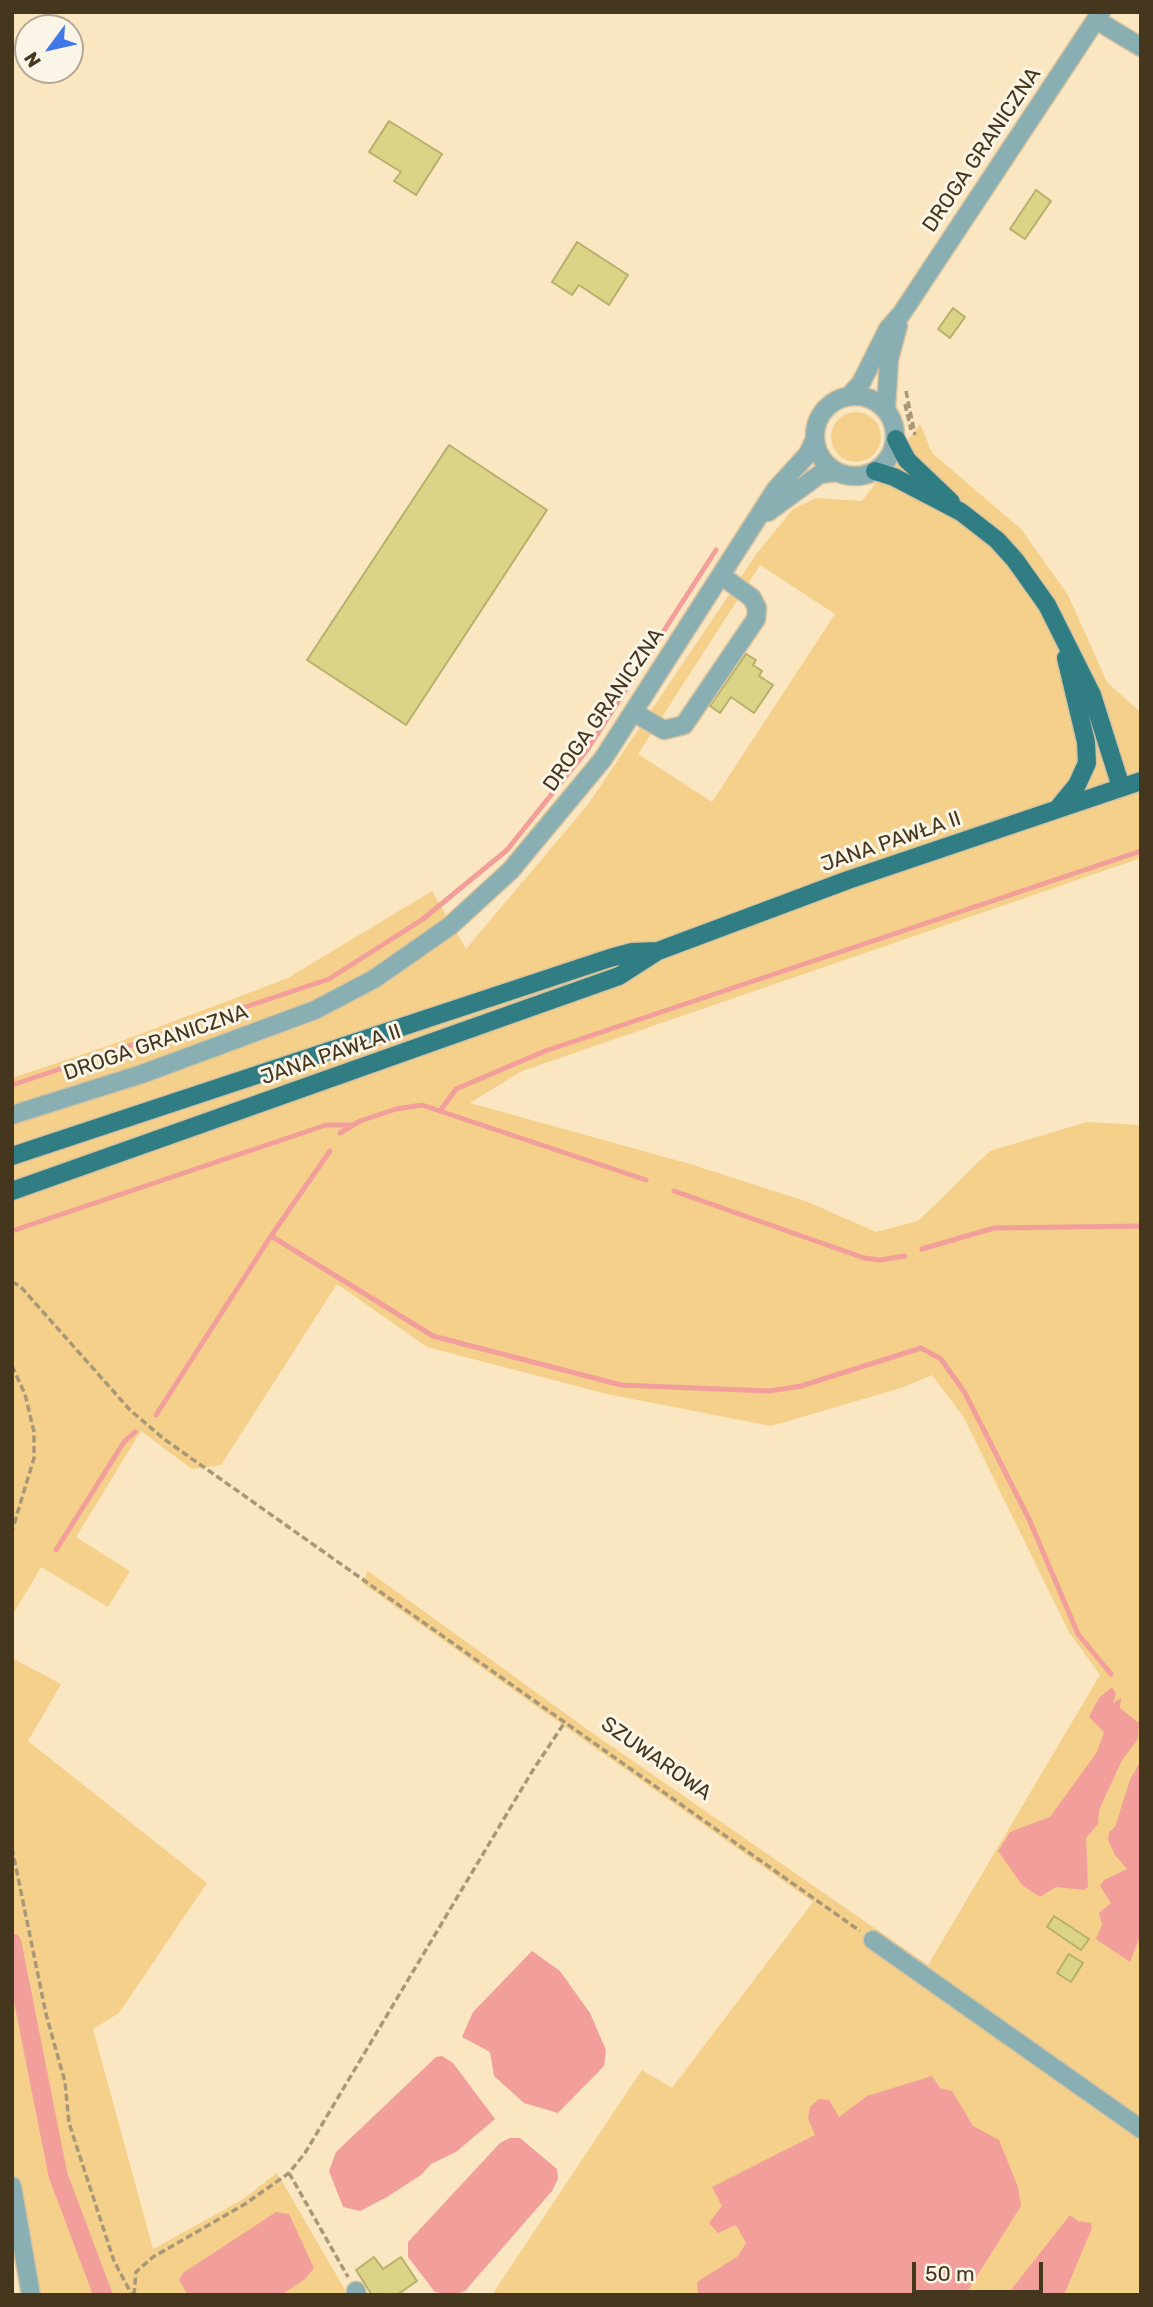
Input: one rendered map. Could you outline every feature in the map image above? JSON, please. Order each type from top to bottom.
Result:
[{"type":"main road","points":[[896,439],[907,460],[961,512],[997,540],[1047,605],[1092,695],[1121,787]]},
{"type":"main road","points":[[875,471],[894,477],[961,512]]},
{"type":"main road","points":[[1058,808],[1084,773],[1087,753],[1061,634]]},
{"type":"main road","name":"JANA PAWŁA II","points":[[12,1191],[619,976],[659,951],[848,880],[1141,781]]},
{"type":"main road","name":"JANA PAWŁA II","points":[[12,1156],[610,958],[632,952],[659,951]]},
{"type":"street","points":[[1098,16],[1141,47]]},
{"type":"street","name":"DROGA GRANICZNA","points":[[849,396],[861,383],[888,329],[902,313],[1098,16]]},
{"type":"street","name":"DROGA GRANICZNA","points":[[886,409],[889,359],[902,313]]},
{"type":"street","points":[[849,396],[869,398],[886,409],[895,428],[896,439],[892,452],[875,471],[856,477],[838,472],[826,464],[815,439],[820,415],[828,406],[849,396]]},
{"type":"street","name":"DROGA GRANICZNA","points":[[12,1115],[142,1074],[315,1010],[374,979],[450,926],[511,870],[603,759],[776,489],[808,454],[815,439]]},
{"type":"street","name":"DROGA GRANICZNA","points":[[757,521],[802,484],[820,474],[838,472]]},
{"type":"street","points":[[633,712],[664,730],[684,725],[756,619],[757,608],[752,598],[722,576]]},
{"type":"street","points":[[873,1940],[1141,2129]]},
{"type":"street","points":[[12,2186],[31,2295]]},
{"type":"path","points":[[915,447],[903,386],[916,441]]},
{"type":"path","name":"SZUWAROWA","points":[[12,1282],[20,1286],[98,1377],[146,1424],[873,1940]]},
{"type":"path","points":[[12,1366],[25,1394],[34,1432],[34,1458],[12,1531]]},
{"type":"path","points":[[133,2295],[135,2272],[153,2257],[245,2204],[289,2173],[312,2142],[533,1770],[565,1722]]},
{"type":"path","points":[[12,1848],[46,2014],[65,2082],[69,2123],[114,2261],[133,2295]]},
{"type":"path","points":[[289,2173],[357,2293]]},
{"type":"shaded area","points":[[856,412],[874,419],[881,437],[874,455],[856,462],[838,455],[831,437],[838,419]]},
{"type":"shaded area","points":[[920,424],[932,453],[1021,529],[1068,595],[1107,682],[1141,713],[1141,858],[522,1071],[470,1103],[690,1164],[808,1202],[876,1232],[918,1221],[990,1151],[1087,1122],[1141,1125],[1141,2295],[492,2295],[642,2070],[672,2088],[813,1902],[362,1583],[368,1571],[591,1732],[928,1965],[1100,1675],[1069,1632],[963,1416],[932,1375],[901,1388],[771,1426],[607,1394],[427,1347],[337,1284],[221,1465],[192,1469],[141,1431],[76,1537],[130,1571],[108,1607],[41,1567],[12,1616],[12,1078],[119,1042],[288,978],[432,891],[466,949],[589,803],[757,553],[793,509],[816,498],[862,501]],"holes":[[[760,565],[835,614],[712,802],[638,754]]]},
{"type":"shaded area","points":[[12,1658],[61,1684],[28,1741],[207,1883],[119,2013],[93,2029],[153,2249],[242,2200],[277,2173],[348,2295],[23,2295],[12,2239]]},
{"type":"shaded area","points":[[1112,1687],[1116,1694],[1113,1703],[1121,1698],[1120,1708],[1139,1723],[1138,1739],[1122,1760],[1099,1810],[1098,1824],[1086,1838],[1088,1887],[1084,1890],[1056,1887],[1040,1897],[1022,1885],[998,1851],[1010,1832],[1050,1817],[1097,1752],[1104,1732],[1089,1717],[1099,1698]]},
{"type":"shaded area","points":[[1141,1760],[1141,1934],[1130,1962],[1096,1939],[1102,1925],[1099,1913],[1111,1903],[1100,1886],[1104,1880],[1127,1869],[1115,1855],[1108,1840],[1109,1832],[1115,1827],[1130,1780]]},
{"type":"shaded area","points":[[532,1951],[560,1971],[590,2013],[606,2050],[604,2066],[558,2113],[524,2103],[494,2076],[490,2052],[462,2037],[473,2012]]},
{"type":"shaded area","points":[[442,2056],[453,2063],[495,2119],[456,2152],[431,2164],[421,2175],[387,2197],[360,2211],[343,2207],[329,2171],[336,2152],[436,2057]]},
{"type":"shaded area","points":[[932,2076],[940,2088],[952,2091],[973,2126],[999,2140],[1018,2187],[1021,2206],[965,2295],[698,2295],[697,2282],[738,2256],[746,2243],[736,2225],[718,2233],[709,2223],[722,2206],[712,2187],[815,2135],[808,2118],[810,2107],[819,2099],[829,2100],[839,2117],[867,2096]]},
{"type":"shaded area","points":[[510,2138],[520,2138],[557,2169],[558,2179],[552,2191],[465,2291],[453,2295],[435,2292],[408,2257],[408,2242],[500,2143]]},
{"type":"shaded area","points":[[276,2212],[289,2214],[314,2268],[305,2279],[281,2295],[188,2295],[179,2280],[183,2273]]},
{"type":"shaded area","points":[[1070,2215],[1078,2221],[1091,2223],[1092,2228],[1064,2295],[1007,2295]]},
{"type":"building","points":[[389,121],[442,154],[416,195],[394,181],[401,172],[369,152]]},
{"type":"building","points":[[1036,190],[1051,201],[1025,239],[1010,229]]},
{"type":"building","points":[[577,242],[628,275],[609,305],[579,285],[572,295],[552,282]]},
{"type":"building","points":[[953,308],[965,317],[950,338],[938,329]]},
{"type":"building","points":[[449,445],[547,510],[406,725],[307,660]]},
{"type":"building","points":[[746,654],[756,660],[753,665],[762,671],[759,676],[773,685],[754,713],[731,697],[720,713],[710,706]]},
{"type":"building","points":[[1054,1916],[1089,1939],[1081,1950],[1047,1927]]},
{"type":"building","points":[[1069,1954],[1083,1963],[1071,1982],[1057,1973]]},
{"type":"building","points":[[374,2257],[383,2269],[401,2257],[417,2281],[397,2295],[372,2295],[356,2270]]},
{"type":"waterway","points":[[12,1085],[329,979],[423,919],[507,850],[587,750],[716,550]]},
{"type":"waterway","points":[[440,1111],[456,1089],[545,1051],[1141,851]]},
{"type":"waterway","points":[[340,1133],[360,1121],[396,1109],[422,1105],[646,1180]]},
{"type":"waterway","points":[[12,1231],[326,1125],[349,1125]]},
{"type":"waterway","points":[[271,1236],[330,1151]]},
{"type":"waterway","points":[[674,1191],[864,1258],[880,1260],[905,1256]]},
{"type":"waterway","points":[[922,1249],[994,1228],[1141,1226]]},
{"type":"waterway","points":[[156,1415],[271,1236],[433,1336],[621,1385],[770,1391],[801,1386],[921,1348],[941,1359],[965,1393],[1029,1519],[1078,1634],[1111,1674]]},
{"type":"waterway","points":[[56,1550],[124,1442],[135,1432]]},
{"type":"waterway","points":[[12,1943],[58,2175],[103,2295]]}]
